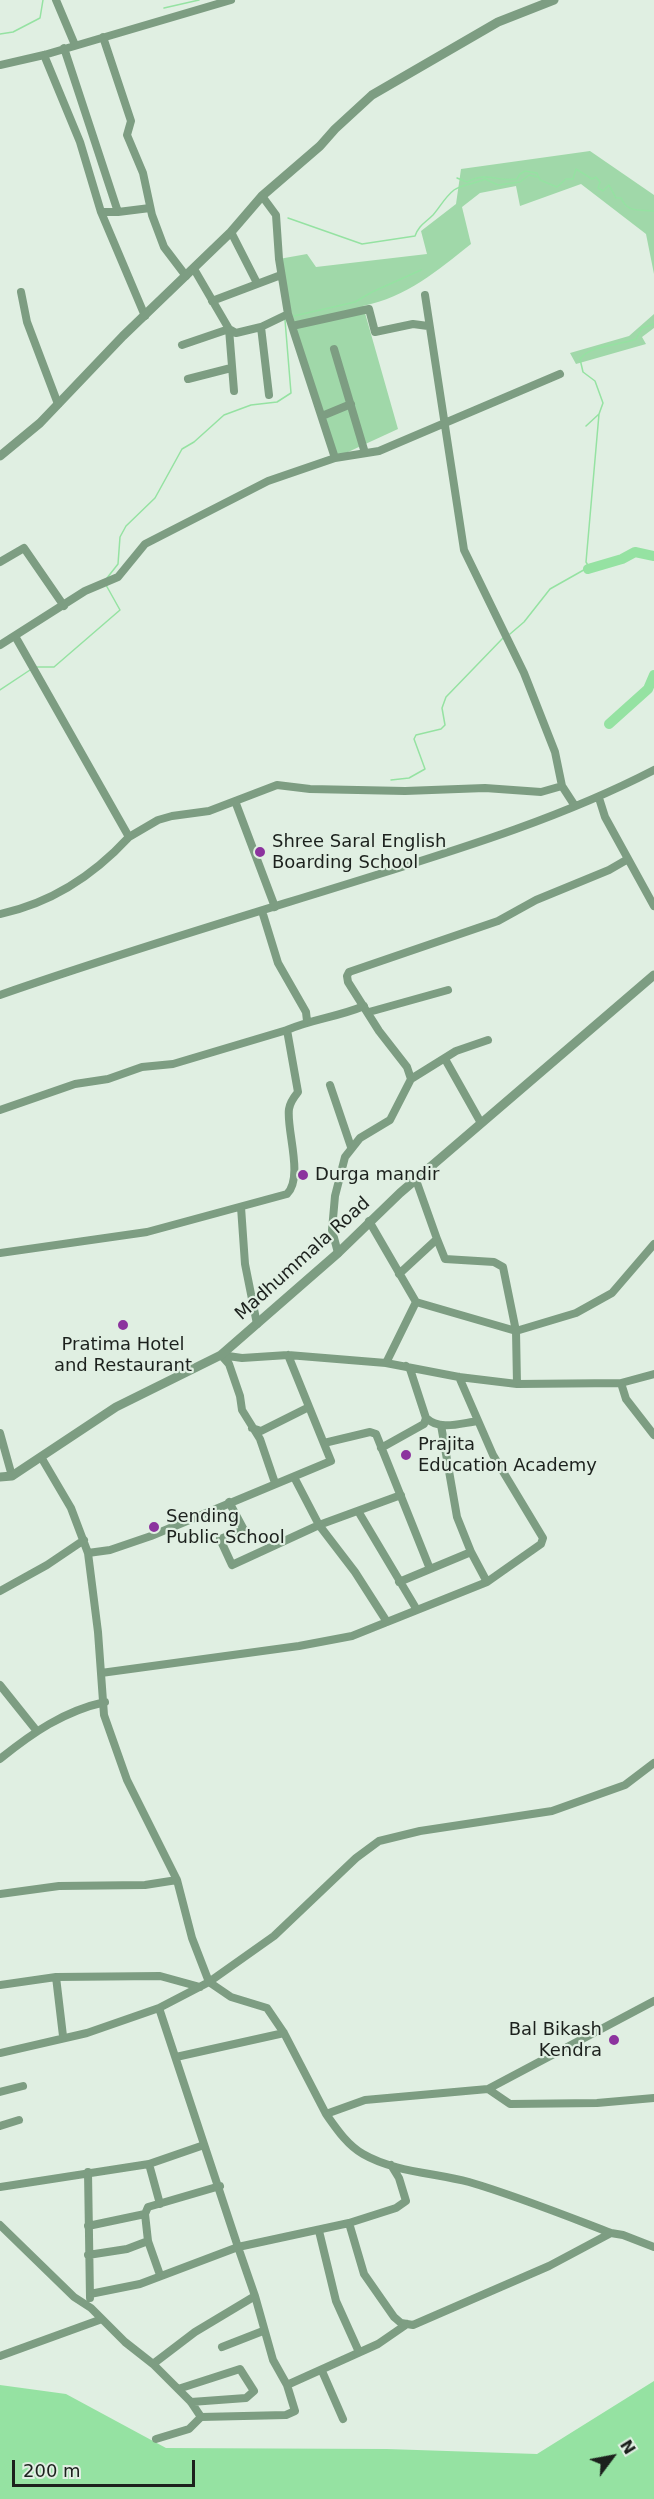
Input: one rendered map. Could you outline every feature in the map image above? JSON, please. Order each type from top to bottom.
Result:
[{"type":"street","points":[[56,0],[75,45]]},
{"type":"street","points":[[0,65],[44,55],[231,0]]},
{"type":"street","points":[[0,456],[40,423],[231,232],[262,196],[320,146],[372,95],[498,22],[554,0]]},
{"type":"street","points":[[102,37],[122,102],[131,121],[127,135],[143,173],[150,208],[164,247],[186,276]]},
{"type":"street","points":[[64,48],[118,212]]},
{"type":"street","points":[[44,55],[80,142],[101,213],[145,316]]},
{"type":"street","points":[[262,196],[276,215],[281,275],[288,314],[335,458]]},
{"type":"street","points":[[101,213],[150,208]]},
{"type":"street","points":[[231,232],[257,283]]},
{"type":"street","points":[[194,269],[229,329],[234,391]]},
{"type":"street","points":[[212,301],[281,275]]},
{"type":"street","points":[[21,292],[34,342],[58,404]]},
{"type":"street","points":[[425,295],[464,550],[516,655],[555,752],[562,786],[575,806]]},
{"type":"street","points":[[292,326],[369,309],[375,332],[413,324],[428,326]]},
{"type":"street","points":[[182,345],[229,329],[236,333],[261,327],[288,314]]},
{"type":"street","points":[[261,327],[269,395]]},
{"type":"street","points":[[334,349],[365,453]]},
{"type":"street","points":[[188,379],[231,368]]},
{"type":"street","points":[[0,645],[85,591],[118,577],[145,544],[268,482],[335,458],[379,451],[560,374]]},
{"type":"street","points":[[321,416],[351,404]]},
{"type":"street","points":[[0,562],[24,548],[64,606]]},
{"type":"street","points":[[15,636],[129,837]]},
{"type":"street","points":[[0,995],[163,940],[275,907],[484,840],[599,798],[654,770]]},
{"type":"street","points":[[0,914],[36,904],[79,883],[113,855],[129,837],[165,818],[209,811],[277,785],[310,789],[486,788],[541,792],[562,786]]},
{"type":"street","points":[[599,798],[605,817],[654,906]]},
{"type":"street","points":[[235,801],[275,907]]},
{"type":"street","points":[[411,1079],[407,1066],[379,1031],[348,982],[349,972],[498,921],[536,900],[609,870],[628,859]]},
{"type":"street","points":[[262,911],[278,963],[306,1012],[307,1021]]},
{"type":"street","name":"Madhummala Road","points":[[0,1477],[12,1476],[116,1407],[221,1355],[338,1253],[369,1221],[654,975]]},
{"type":"street","points":[[0,1110],[78,1083],[108,1079],[142,1067],[173,1064],[287,1030],[307,1021],[342,1016],[448,990]]},
{"type":"street","points":[[0,1253],[147,1232],[287,1194],[292,1185],[292,1130],[289,1108],[298,1092],[287,1030]]},
{"type":"street","points":[[338,1253],[332,1230],[335,1196],[340,1173],[351,1147],[360,1138],[390,1120],[411,1079],[456,1051],[488,1040]]},
{"type":"street","points":[[445,1059],[481,1123]]},
{"type":"street","points":[[330,1085],[351,1147]]},
{"type":"street","points":[[416,1180],[445,1259],[494,1262],[502,1267],[516,1331],[517,1384]]},
{"type":"street","points":[[242,1207],[245,1264],[257,1324]]},
{"type":"street","points":[[369,1221],[416,1302],[516,1331],[576,1313],[612,1293],[654,1244]]},
{"type":"street","points":[[399,1274],[437,1239]]},
{"type":"street","points":[[386,1363],[416,1302]]},
{"type":"street","points":[[221,1355],[242,1358],[288,1355],[386,1363],[459,1377],[517,1384],[621,1383],[654,1374]]},
{"type":"street","points":[[221,1355],[235,1379],[242,1410],[250,1427],[260,1439],[275,1483]]},
{"type":"street","points":[[88,1553],[110,1550],[151,1536],[331,1461],[307,1408],[288,1355]]},
{"type":"street","points":[[405,1365],[411,1369],[426,1418],[432,1423],[441,1425],[478,1421]]},
{"type":"street","points":[[101,1673],[299,1646],[352,1636],[482,1583],[541,1544],[543,1538],[493,1455],[459,1377]]},
{"type":"street","points":[[621,1383],[626,1399],[654,1435]]},
{"type":"street","points":[[250,1427],[261,1431],[307,1408]]},
{"type":"street","points":[[381,1448],[424,1424],[426,1418]]},
{"type":"street","points":[[441,1425],[458,1517],[482,1583]]},
{"type":"street","points":[[0,1432],[12,1476]]},
{"type":"street","points":[[324,1443],[373,1432],[430,1569]]},
{"type":"street","points":[[41,1456],[70,1508],[88,1553],[105,1702],[104,1715],[127,1780],[177,1880],[192,1938],[209,1982],[231,1996],[267,2008],[284,2033],[326,2114],[350,2144],[363,2154],[391,2165],[467,2182],[533,2203],[654,2247]]},
{"type":"street","points":[[294,1477],[319,1525],[387,1622]]},
{"type":"street","points":[[229,1502],[244,1530],[220,1539],[232,1565],[319,1525],[401,1495]]},
{"type":"street","points":[[358,1511],[417,1610]]},
{"type":"street","points":[[0,1591],[47,1565],[84,1540]]},
{"type":"street","points":[[399,1582],[471,1552]]},
{"type":"street","points":[[0,1685],[36,1730]]},
{"type":"street","points":[[0,1760],[36,1730],[87,1706],[105,1702]]},
{"type":"street","points":[[0,2053],[63,2036],[87,2033],[159,2008],[209,1982],[274,1936],[356,1858],[379,1841],[420,1831],[552,1811],[625,1785],[654,1763]]},
{"type":"street","points":[[0,1894],[59,1886],[145,1885],[177,1880]]},
{"type":"street","points":[[0,1985],[56,1977],[160,1976],[200,1987]]},
{"type":"street","points":[[56,1977],[63,2036]]},
{"type":"street","points":[[326,2114],[365,2100],[488,2089],[654,2001]]},
{"type":"street","points":[[156,2439],[189,2429],[201,2417],[286,2415],[295,2411],[287,2385],[273,2360],[263,2331],[255,2296],[220,2186],[204,2145],[159,2008]]},
{"type":"street","points":[[176,2056],[284,2033]]},
{"type":"street","points":[[0,2092],[23,2086]]},
{"type":"street","points":[[488,2089],[510,2104],[597,2103],[654,2098]]},
{"type":"street","points":[[0,2126],[19,2120]]},
{"type":"street","points":[[0,2187],[149,2164],[204,2145]]},
{"type":"street","points":[[149,2164],[160,2204]]},
{"type":"street","points":[[90,2294],[140,2284],[238,2247],[319,2231],[396,2208],[406,2201],[399,2178],[391,2165]]},
{"type":"street","points":[[88,2172],[88,2255],[91,2308]]},
{"type":"street","points":[[160,2275],[148,2241],[145,2214],[148,2208],[220,2186]]},
{"type":"street","points":[[88,2226],[145,2214]]},
{"type":"street","points":[[350,2223],[364,2274],[394,2317],[413,2325],[539,2271],[611,2233]]},
{"type":"street","points":[[0,2225],[74,2297],[91,2308],[153,2364],[191,2402],[201,2417]]},
{"type":"street","points":[[319,2231],[336,2301],[359,2352]]},
{"type":"street","points":[[88,2255],[127,2249],[148,2241]]},
{"type":"street","points":[[153,2364],[195,2332],[255,2296]]},
{"type":"street","points":[[0,2356],[102,2319]]},
{"type":"street","points":[[287,2385],[322,2371],[393,2335],[407,2324]]},
{"type":"street","points":[[222,2348],[263,2331]]},
{"type":"street","points":[[178,2389],[240,2368],[254,2391],[246,2398],[191,2402]]},
{"type":"street","points":[[322,2371],[344,2419]]},
{"type":"shaded area","points":[[590,151],[654,195],[654,274],[646,234],[581,184],[520,206],[516,186],[480,193],[462,207],[471,244],[408,290],[363,306],[398,429],[335,458],[288,314],[279,259],[307,254],[316,267],[427,254],[421,231],[456,204],[461,169]]},
{"type":"shaded area","points":[[654,314],[654,328],[642,337],[646,344],[576,364],[570,353],[629,336]]},
{"type":"shaded area","points":[[654,2381],[654,2499],[0,2499],[0,2385],[66,2394],[166,2448],[387,2449],[537,2454]]},
{"type":"waterway","points":[[0,34],[13,32],[40,18],[43,0]]},
{"type":"waterway","points":[[164,8],[199,0]]},
{"type":"waterway","points":[[457,178],[467,182],[481,177],[509,180],[517,179],[525,171],[537,173],[540,180],[557,187],[566,179],[573,179],[576,169],[592,179],[596,177],[600,182],[598,188],[603,191],[609,185],[616,198],[621,198],[631,209],[654,211]]},
{"type":"waterway","points":[[288,218],[362,244],[415,236],[420,227],[458,188],[485,179],[498,185],[520,182],[529,175],[537,177]]},
{"type":"waterway","points":[[294,316],[355,302],[421,270]]},
{"type":"waterway","points":[[107,578],[118,564],[120,537],[126,526],[155,498],[182,449],[194,442],[224,415],[251,405],[277,402],[291,393],[285,320]]},
{"type":"waterway","points":[[586,426],[599,414],[603,403],[595,381],[583,372],[580,359],[598,348],[636,339],[642,328],[654,324]]},
{"type":"waterway","points":[[510,634],[524,622],[550,589],[589,567],[586,562],[599,414]]},
{"type":"waterway","points":[[588,569],[622,559],[635,552],[654,556]]},
{"type":"waterway","points":[[37,667],[54,667],[120,610],[106,585]]},
{"type":"waterway","points":[[391,780],[409,778],[425,769],[414,739],[416,735],[441,729],[445,725],[442,708],[446,697],[503,638]]},
{"type":"waterway","points":[[0,690],[30,670]]},
{"type":"waterway","points":[[609,724],[648,689],[654,675]]},
{"type":"place","name":"Shree Saral English Boarding School","points":[[260,852]]},
{"type":"place","name":"Durga mandir","points":[[303,1175]]},
{"type":"place","name":"Pratima Hotel and Restaurant","points":[[123,1325]]},
{"type":"place","name":"Prajita Education Academy","points":[[406,1455]]},
{"type":"place","name":"Sending Public School","points":[[154,1527]]},
{"type":"place","name":"Bal Bikash Kendra","points":[[614,2040]]}]
